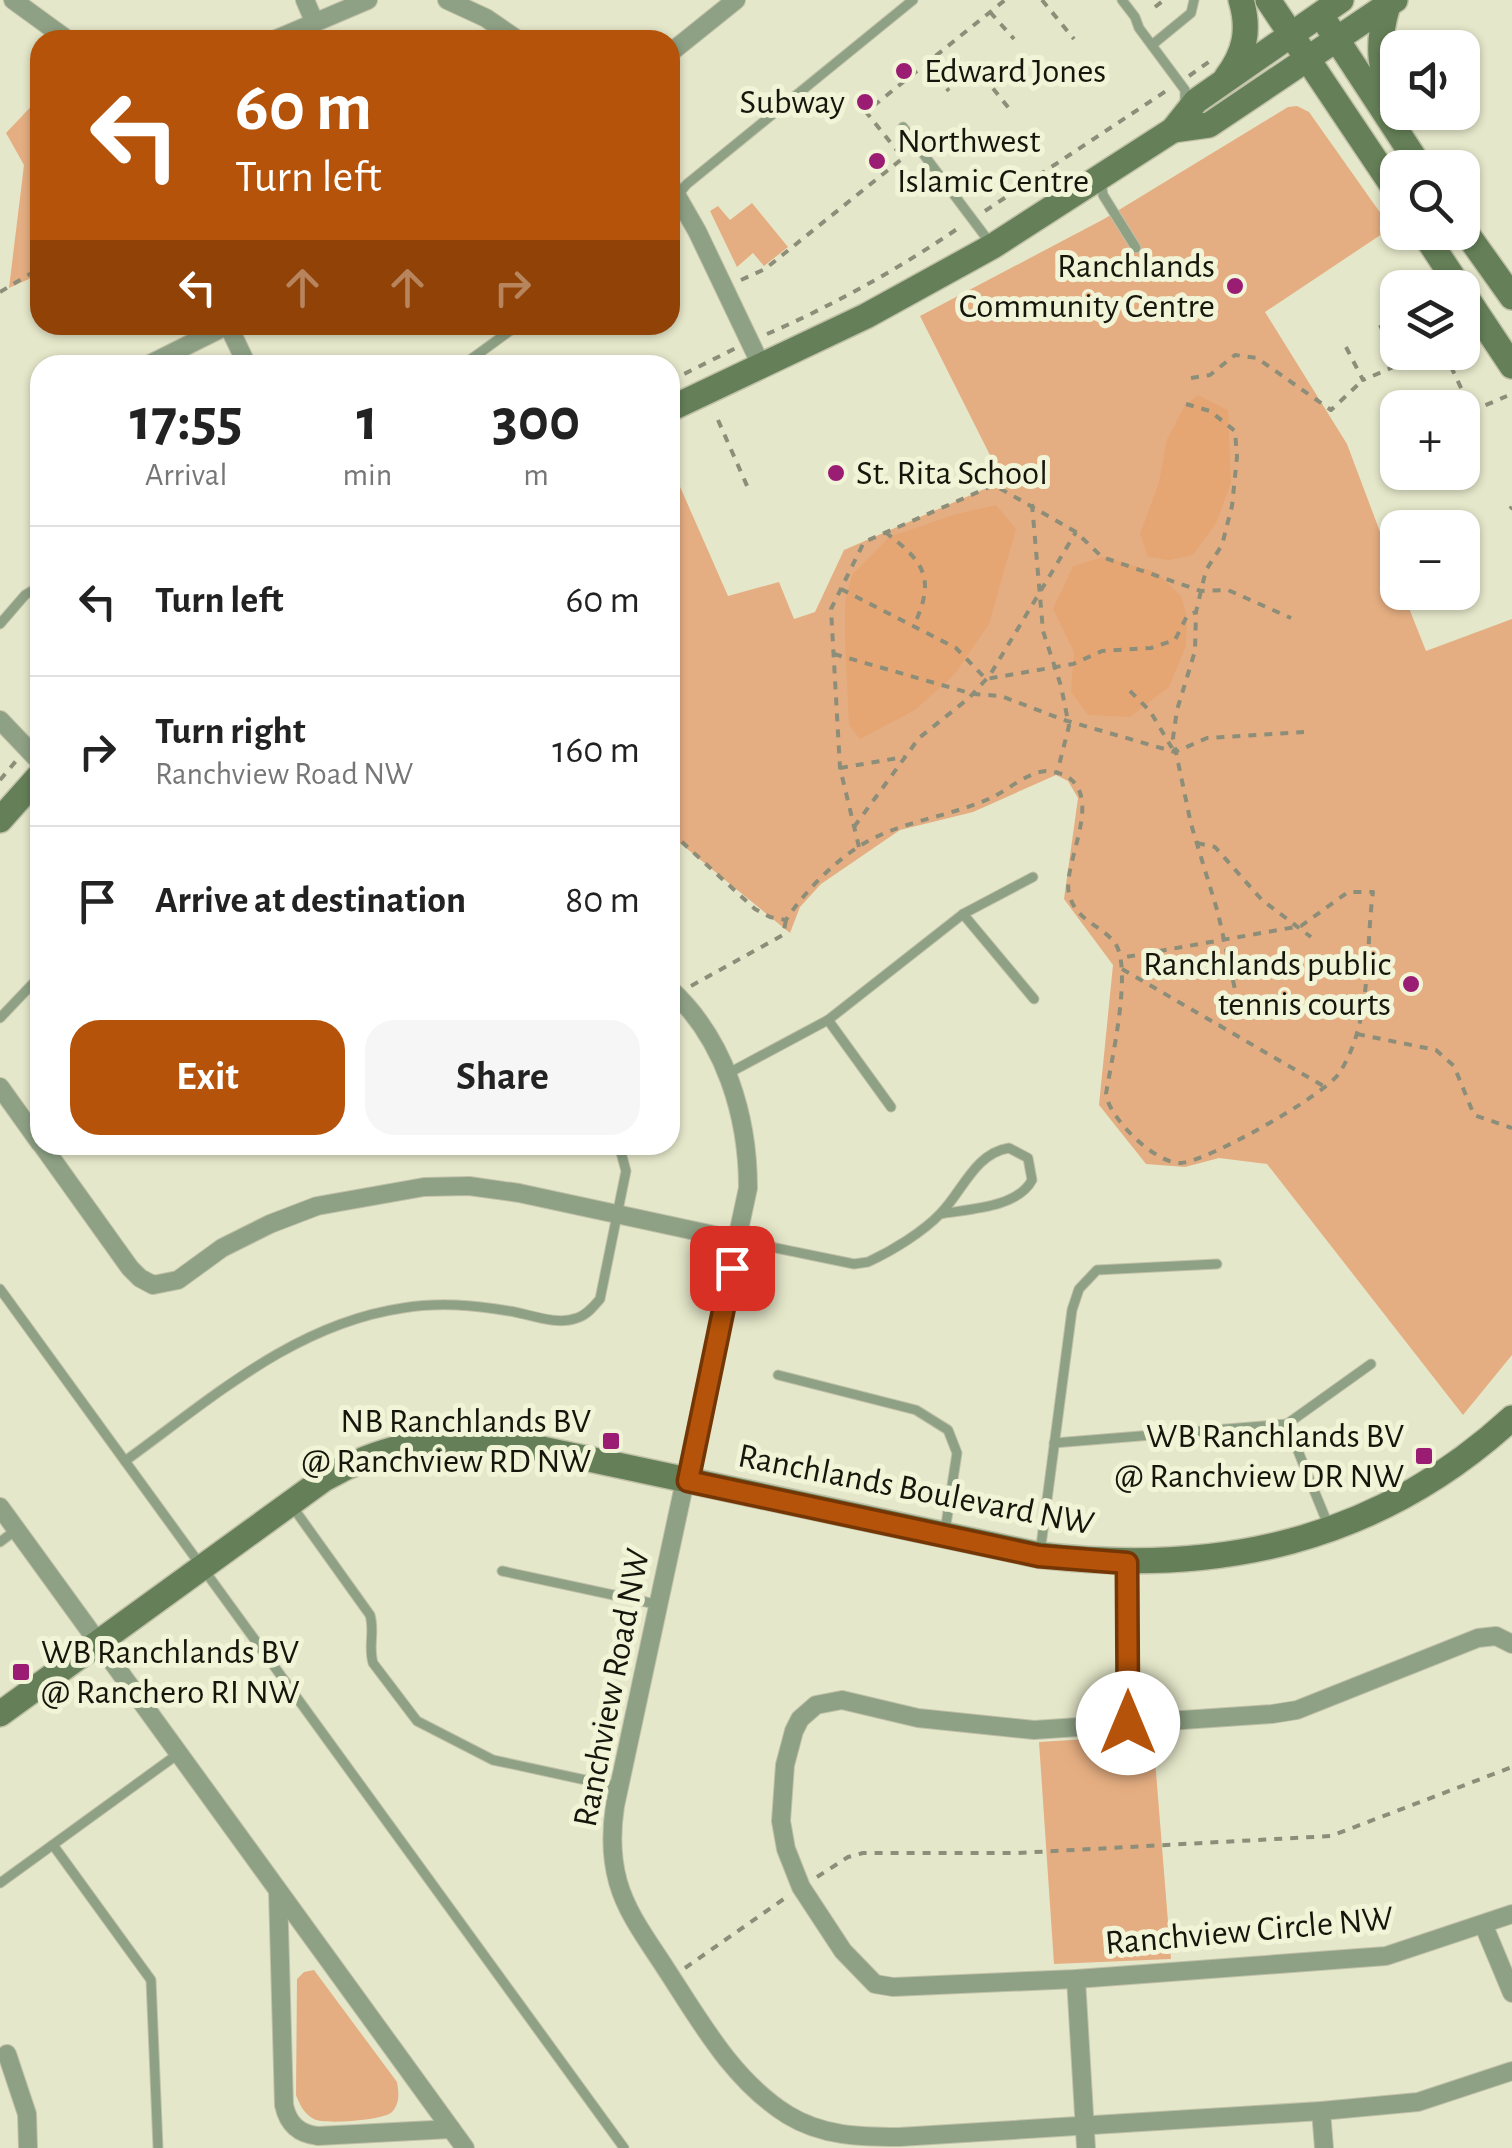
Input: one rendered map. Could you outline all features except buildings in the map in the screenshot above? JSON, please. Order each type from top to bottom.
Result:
[{"type":"street","points":[[13,0],[54,30]]},
{"type":"street","points":[[305,0],[314,22]]},
{"type":"street","points":[[296,30],[368,0]]},
{"type":"street","points":[[447,0],[503,30]]},
{"type":"street","points":[[680,45],[736,0]]},
{"type":"street","points":[[1223,82],[1237,64],[1248,32],[1241,0]]},
{"type":"street","points":[[1268,0],[1380,167]]},
{"type":"street","points":[[1179,122],[1210,124],[1392,2]]},
{"type":"street","points":[[1385,30],[1392,2]]},
{"type":"street","points":[[680,405],[866,316],[992,246],[1102,177],[1179,122],[1196,101],[1292,35],[1325,4],[1336,39],[1409,150]]},
{"type":"street","points":[[680,209],[761,365]]},
{"type":"street","points":[[1479,250],[1512,296]]},
{"type":"street","points":[[1480,318],[1512,366]]},
{"type":"street","points":[[168,355],[208,335]]},
{"type":"street","points":[[0,720],[30,752]]},
{"type":"street","points":[[0,820],[30,786]]},
{"type":"street","name":"Ranchview Road NW","points":[[680,1001],[705,1032],[727,1074],[742,1118],[748,1188],[612,1825],[618,1882],[632,1916],[724,2056],[763,2097],[788,2116],[854,2142],[1418,2102],[1512,2071]]},
{"type":"street","points":[[0,1088],[30,1129]]},
{"type":"street","points":[[49,1155],[130,1268],[153,1286],[178,1280],[222,1248],[316,1206],[424,1187],[469,1186],[737,1240]]},
{"type":"street","name":"Ranchlands Boulevard NW","points":[[0,1714],[290,1502],[354,1462],[412,1443],[442,1438],[496,1439],[1039,1556],[1127,1563],[1210,1558],[1330,1530],[1445,1472],[1512,1418]]},
{"type":"street","points":[[0,1507],[464,2148]]},
{"type":"street","points":[[1127,1563],[1128,1723]]},
{"type":"street","name":"Ranchview Circle NW","points":[[1512,1644],[1496,1636],[1478,1638],[1297,1710],[1034,1730],[918,1718],[842,1700],[816,1705],[800,1719],[794,1731],[781,1790],[783,1835],[802,1887],[843,1951],[875,1984],[908,1987],[1076,1978],[1386,1956],[1512,1914]]},
{"type":"street","points":[[278,1891],[284,2106],[289,2120],[301,2132],[318,2136],[451,2129]]},
{"type":"street","points":[[1484,1926],[1512,1992]]},
{"type":"street","name":"Ranchview Circle NW","points":[[1076,1978],[1086,2148]]},
{"type":"street","points":[[7,2054],[27,2114],[28,2148]]},
{"type":"street","points":[[1321,2111],[1324,2148]]},
{"type":"lane","points":[[680,190],[913,0]]},
{"type":"lane","points":[[1122,0],[1185,90],[1179,122]]},
{"type":"lane","points":[[1152,44],[1185,19],[1193,1]]},
{"type":"lane","points":[[903,126],[992,246]]},
{"type":"lane","points":[[1102,177],[1103,195],[1136,248]]},
{"type":"lane","points":[[477,355],[504,335]]},
{"type":"lane","points":[[0,624],[30,592]]},
{"type":"lane","points":[[727,1074],[828,1020],[963,914],[1034,877]]},
{"type":"lane","points":[[963,914],[1034,999]]},
{"type":"lane","points":[[0,1018],[30,986]]},
{"type":"lane","points":[[828,1020],[892,1106]]},
{"type":"lane","points":[[737,1240],[854,1264],[868,1262],[940,1214],[966,1178],[995,1152],[1016,1150],[1028,1158],[1032,1180],[1023,1192],[996,1204],[940,1214]]},
{"type":"lane","points":[[125,1461],[292,1343],[350,1319],[402,1308],[451,1304],[558,1320],[577,1318],[600,1299],[626,1171],[622,1155]]},
{"type":"lane","points":[[1039,1556],[1072,1310],[1079,1288],[1098,1270],[1216,1264]]},
{"type":"lane","points":[[0,1289],[624,2148]]},
{"type":"lane","points":[[1054,1443],[1287,1424],[1370,1364]]},
{"type":"lane","points":[[778,1375],[916,1410],[948,1430],[957,1454],[944,1534]]},
{"type":"lane","points":[[1287,1424],[1330,1530]]},
{"type":"lane","points":[[290,1502],[370,1614],[374,1626],[370,1652],[373,1663],[417,1721],[494,1760],[620,1788]]},
{"type":"lane","points":[[0,1542],[16,1530]]},
{"type":"lane","points":[[502,1570],[660,1606]]},
{"type":"lane","points":[[0,1883],[178,1754]]},
{"type":"lane","points":[[53,1845],[151,1980],[158,2148]]},
{"type":"path","points":[[737,282],[765,269],[903,158],[866,112],[1005,0]]},
{"type":"path","points":[[1042,0],[1074,40]]},
{"type":"path","points":[[1155,7],[1164,0]]},
{"type":"path","points":[[990,12],[1014,40]]},
{"type":"path","points":[[926,64],[948,91]]},
{"type":"path","points":[[984,76],[1012,112]]},
{"type":"path","points":[[0,292],[30,274]]},
{"type":"path","points":[[1346,347],[1363,380]]},
{"type":"path","points":[[1191,378],[1210,375],[1235,355],[1257,358],[1330,410],[1363,380],[1386,370]]},
{"type":"path","points":[[1453,370],[1472,411],[1507,396]]},
{"type":"path","points":[[1186,404],[1210,411],[1235,431],[1238,458],[1222,545],[1206,570],[1196,612],[1195,651],[1177,710],[1175,752],[1236,994],[1220,1026]]},
{"type":"path","points":[[718,420],[748,488]]},
{"type":"path","points":[[859,847],[840,768],[832,609],[864,542],[994,485],[1076,532],[1102,557],[1201,591],[1228,590],[1291,618]]},
{"type":"path","points":[[1032,504],[1043,631],[1069,726],[1057,774]]},
{"type":"path","points":[[885,532],[917,558],[924,577],[927,596],[914,625]]},
{"type":"path","points":[[854,826],[919,738],[986,680],[1076,532]]},
{"type":"path","points":[[841,589],[956,648],[986,680]]},
{"type":"path","points":[[986,680],[1073,664],[1102,651],[1150,648],[1175,640],[1187,616],[1196,612]]},
{"type":"path","points":[[834,654],[973,694],[1001,696],[1175,752],[1207,738],[1304,732]]},
{"type":"path","points":[[1130,691],[1150,710],[1175,752]]},
{"type":"path","points":[[840,768],[907,757]]},
{"type":"path","points":[[690,986],[783,936],[786,920],[816,884],[859,847],[881,834],[991,798],[1046,771],[1068,776],[1079,791],[1083,813],[1068,891],[1078,914],[1116,945],[1122,969],[1107,1106],[1155,1154],[1182,1163],[1218,1150],[1325,1088],[1339,1074],[1357,1034],[1367,970],[1372,892],[1348,892],[1299,926],[1120,958]]},
{"type":"path","points":[[680,839],[755,909],[786,920]]},
{"type":"path","points":[[1197,842],[1214,847],[1262,900],[1311,937]]},
{"type":"path","points":[[1122,969],[1325,1088]]},
{"type":"path","points":[[1357,1034],[1436,1050],[1454,1066],[1474,1115],[1512,1128]]},
{"type":"path","points":[[672,1977],[848,1857],[1018,1854],[1332,1836],[1512,1767]]},
{"type":"shaded area","points":[[1297,106],[1309,112],[1380,212],[1380,235],[1265,312],[1347,444],[1380,532],[1380,610],[1410,610],[1426,651],[1512,619],[1512,1355],[1463,1415],[1267,1164],[1219,1158],[1185,1167],[1146,1164],[1099,1105],[1113,965],[1064,899],[1078,798],[1068,781],[1056,775],[973,812],[900,830],[821,884],[800,907],[790,933],[680,843],[680,487],[728,596],[779,582],[794,619],[815,612],[844,550],[1003,481],[920,316],[1104,219],[1288,107]]},
{"type":"shaded area","points":[[30,108],[30,279],[9,288],[24,165],[6,133]]},
{"type":"shaded area","points":[[752,203],[788,247],[764,266],[753,253],[737,267],[710,211],[718,206],[730,220]]},
{"type":"shaded area","points":[[1198,395],[1228,410],[1231,483],[1216,523],[1193,555],[1169,560],[1148,557],[1140,534],[1159,482],[1167,439],[1186,404]]},
{"type":"shaded area","points":[[996,505],[1016,529],[989,624],[954,675],[915,710],[860,739],[849,725],[845,603],[852,575],[889,537]]},
{"type":"shaded area","points":[[1103,557],[1156,572],[1181,596],[1187,616],[1186,646],[1169,687],[1130,717],[1088,715],[1071,692],[1074,652],[1053,609],[1073,566]]},
{"type":"shaded area","points":[[1153,1735],[1171,1959],[1054,1964],[1039,1742]]},
{"type":"shaded area","points":[[314,1970],[397,2082],[398,2101],[387,2115],[354,2121],[320,2121],[308,2115],[299,2102],[297,1979]]},
{"type":"place","name":"Edward Jones","points":[[904,71]]},
{"type":"place","name":"Subway","points":[[865,102]]},
{"type":"place","name":"Northwest Islamic Centre","points":[[877,161]]},
{"type":"place","name":"Ranchlands Community Centre","points":[[1235,286]]},
{"type":"place","name":"St. Rita School","points":[[836,473]]},
{"type":"place","name":"Ranchlands public tennis courts","points":[[1411,984]]},
{"type":"place","name":"NB Ranchlands BV @ Ranchview RD NW","points":[[611,1441]]},
{"type":"place","name":"WB Ranchlands BV @ Ranchview DR NW","points":[[1424,1456]]},
{"type":"place","name":"WB Ranchlands BV @ Ranchero RI NW","points":[[21,1672]]},
{"type":"route","points":[[732,1268],[688,1481],[1039,1556],[1127,1563],[1128,1723]]}]
